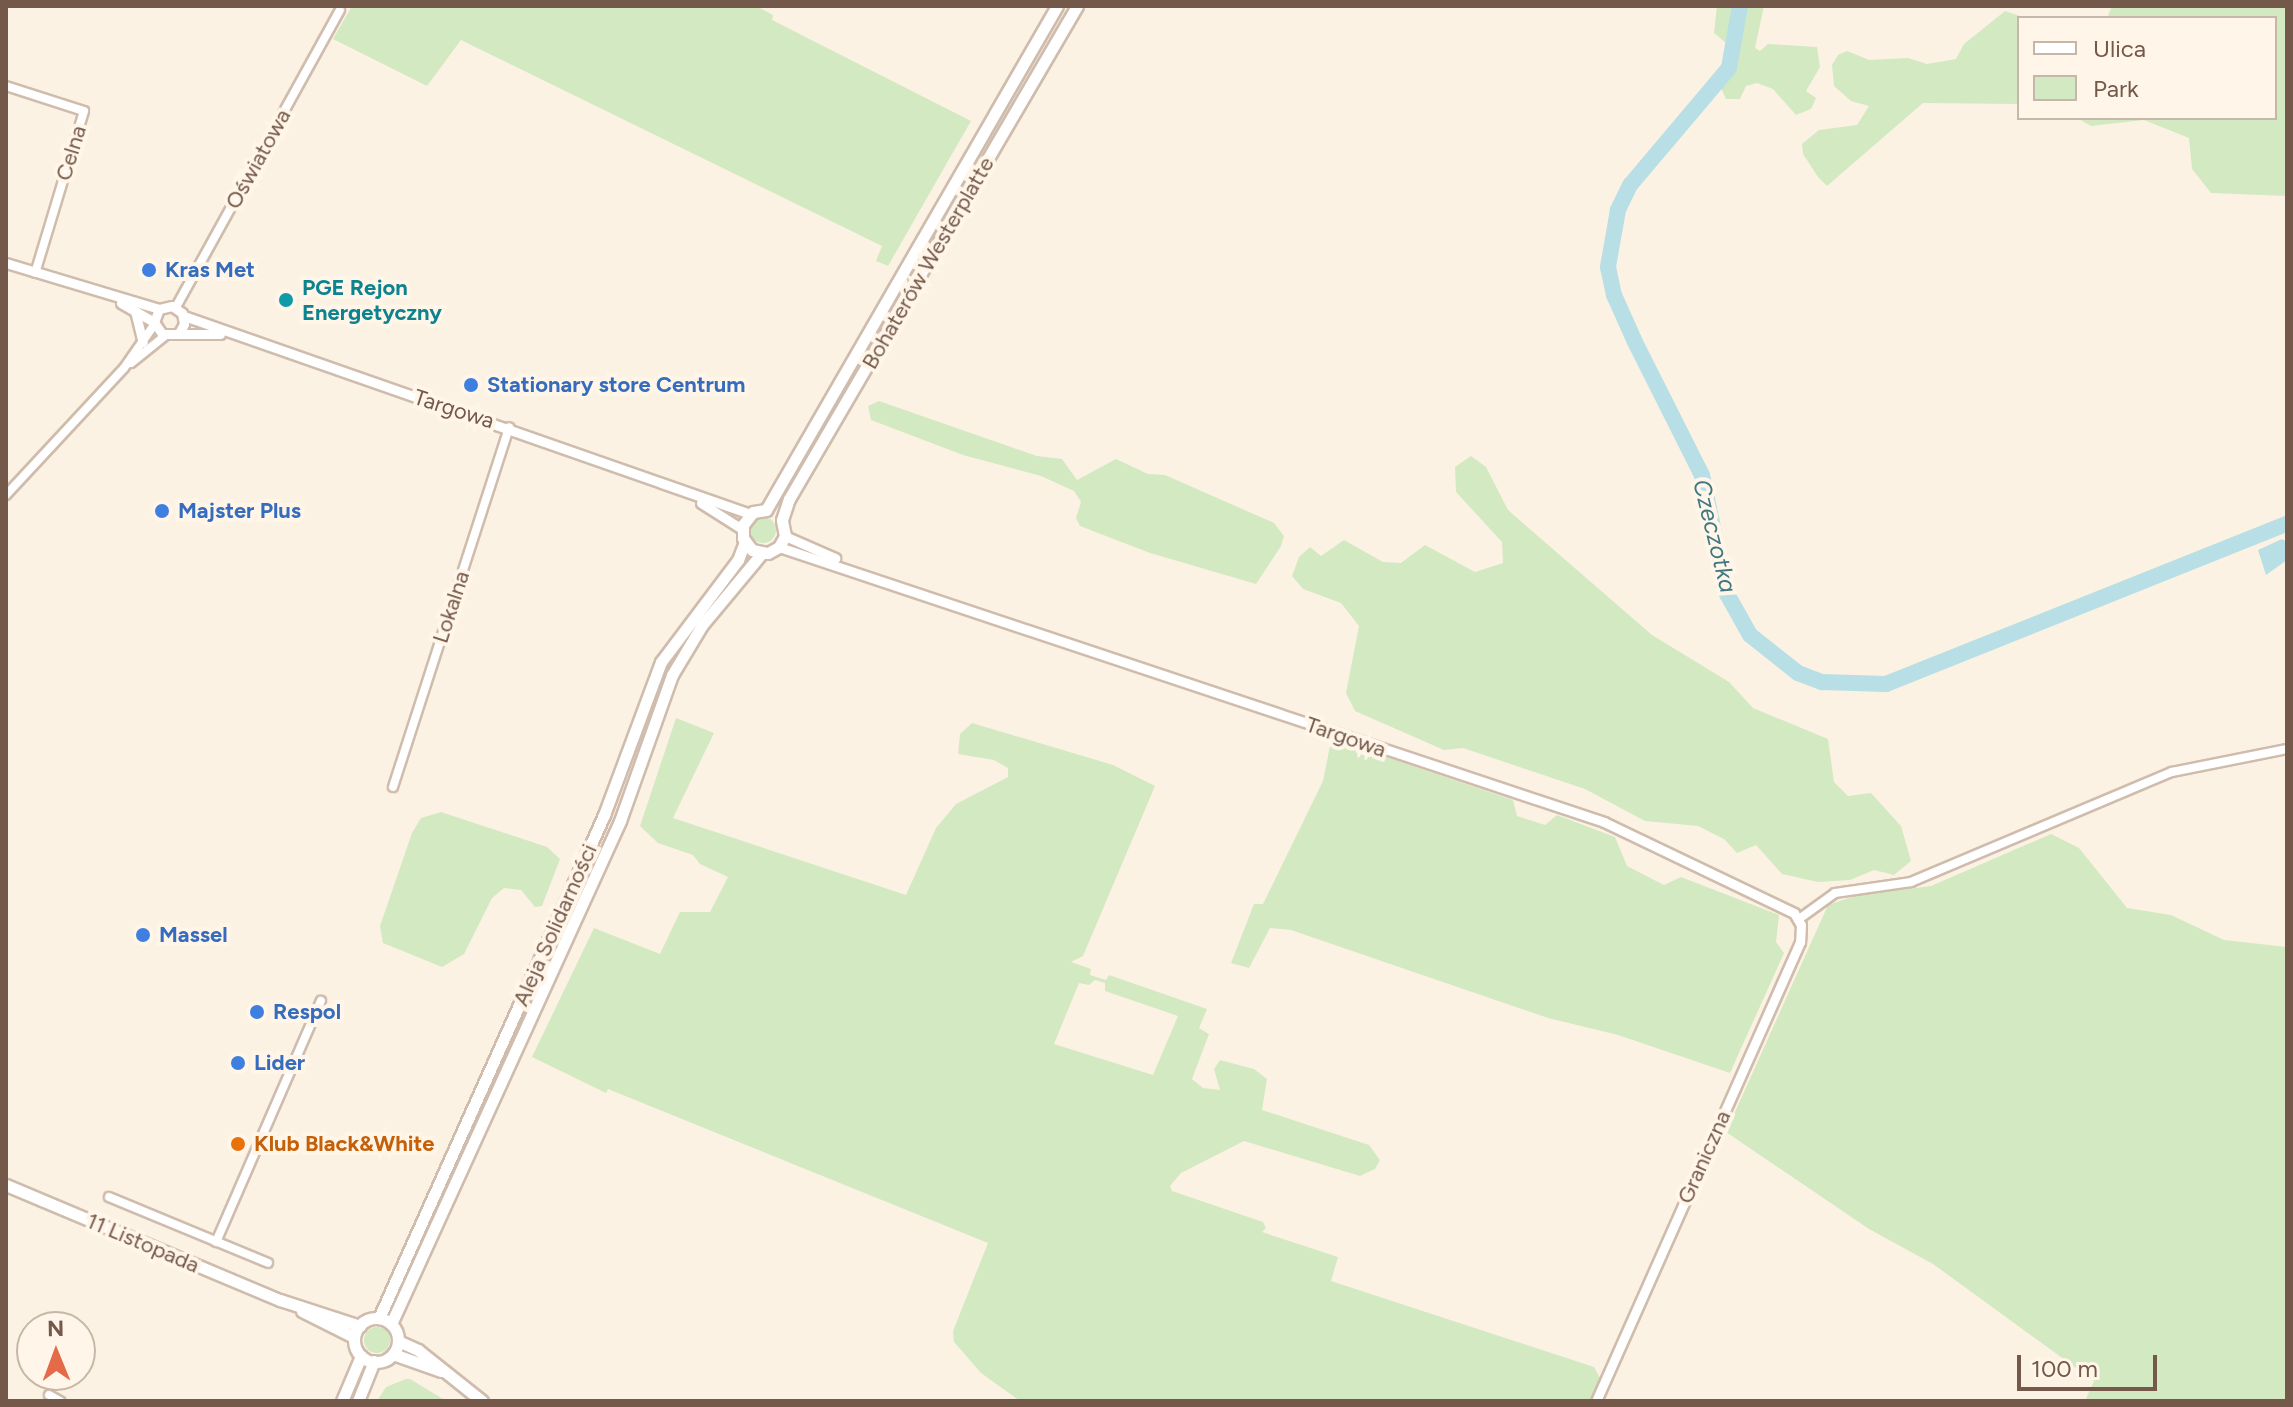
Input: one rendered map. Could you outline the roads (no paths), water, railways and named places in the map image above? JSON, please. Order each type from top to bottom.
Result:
[{"type":"main road","name":"Bohaterów Westerplatte","points":[[766,510],[1057,6]]},
{"type":"main road","name":"Bohaterów Westerplatte","points":[[782,520],[789,499],[1077,6]]},
{"type":"main road","points":[[766,510],[782,520],[782,541],[762,553],[745,542],[742,529],[750,514],[766,510]]},
{"type":"main road","name":"Aleja Solidarności","points":[[385,1321],[597,832],[657,672],[689,619],[738,560],[745,542]]},
{"type":"main road","name":"Aleja Solidarności","points":[[385,1321],[620,821],[672,675],[702,625],[762,553]]},
{"type":"main road","name":"11 Listopada","points":[[6,1185],[357,1332]]},
{"type":"main road","points":[[342,1401],[361,1356],[357,1332],[385,1321],[398,1341],[449,1374],[482,1401]]},
{"type":"main road","points":[[393,1354],[398,1341]]},
{"type":"main road","points":[[361,1356],[374,1361],[393,1354],[449,1374]]},
{"type":"main road","points":[[358,1401],[374,1361]]},
{"type":"street","name":"Oświatowa","points":[[176,307],[340,10]]},
{"type":"street","name":"Celna","points":[[6,86],[84,111],[35,273]]},
{"type":"street","points":[[6,263],[107,297],[159,309],[176,307],[184,316],[179,333],[165,336],[124,368]]},
{"type":"street","points":[[107,297],[154,323],[165,336]]},
{"type":"street","points":[[6,495],[124,368],[143,342],[159,309]]},
{"type":"street","points":[[135,311],[143,342]]},
{"type":"street","name":"Targowa","points":[[184,316],[509,427],[750,514]]},
{"type":"street","name":"Targowa","points":[[179,333],[236,336]]},
{"type":"street","name":"Lokalna","points":[[393,787],[509,427]]},
{"type":"street","name":"Targowa","points":[[671,485],[742,529]]},
{"type":"street","name":"Targowa","points":[[782,541],[890,581],[1604,822],[1797,916]]},
{"type":"street","points":[[1797,916],[1835,893],[1911,882],[2185,767],[2287,749]]},
{"type":"street","name":"Graniczna","points":[[1596,1401],[1800,942],[1797,916]]},
{"type":"street","points":[[216,1242],[321,1001]]},
{"type":"street","points":[[109,1197],[268,1263]]},
{"type":"street","points":[[49,1395],[60,1401]]},
{"type":"water","points":[[2282,539],[2287,542],[2287,560],[2266,575],[2258,550]]},
{"type":"waterway","name":"Czeczotka","points":[[1740,6],[1729,68],[1630,185],[1618,210],[1608,267],[1614,295],[1635,342],[1702,475],[1727,594],[1750,635],[1798,673],[1822,682],[1886,684],[2287,524]]},
{"type":"place","name":"Kras Met","points":[[149,270]]},
{"type":"place","name":"PGE Rejon Energetyczny","points":[[286,300]]},
{"type":"place","name":"Stationary store Centrum","points":[[471,385]]},
{"type":"place","name":"Majster Plus","points":[[162,511]]},
{"type":"place","name":"Massel","points":[[143,935]]},
{"type":"place","name":"Respol","points":[[257,1012]]},
{"type":"place","name":"Lider","points":[[238,1063]]},
{"type":"place","name":"Klub Black&White","points":[[238,1144]]}]
